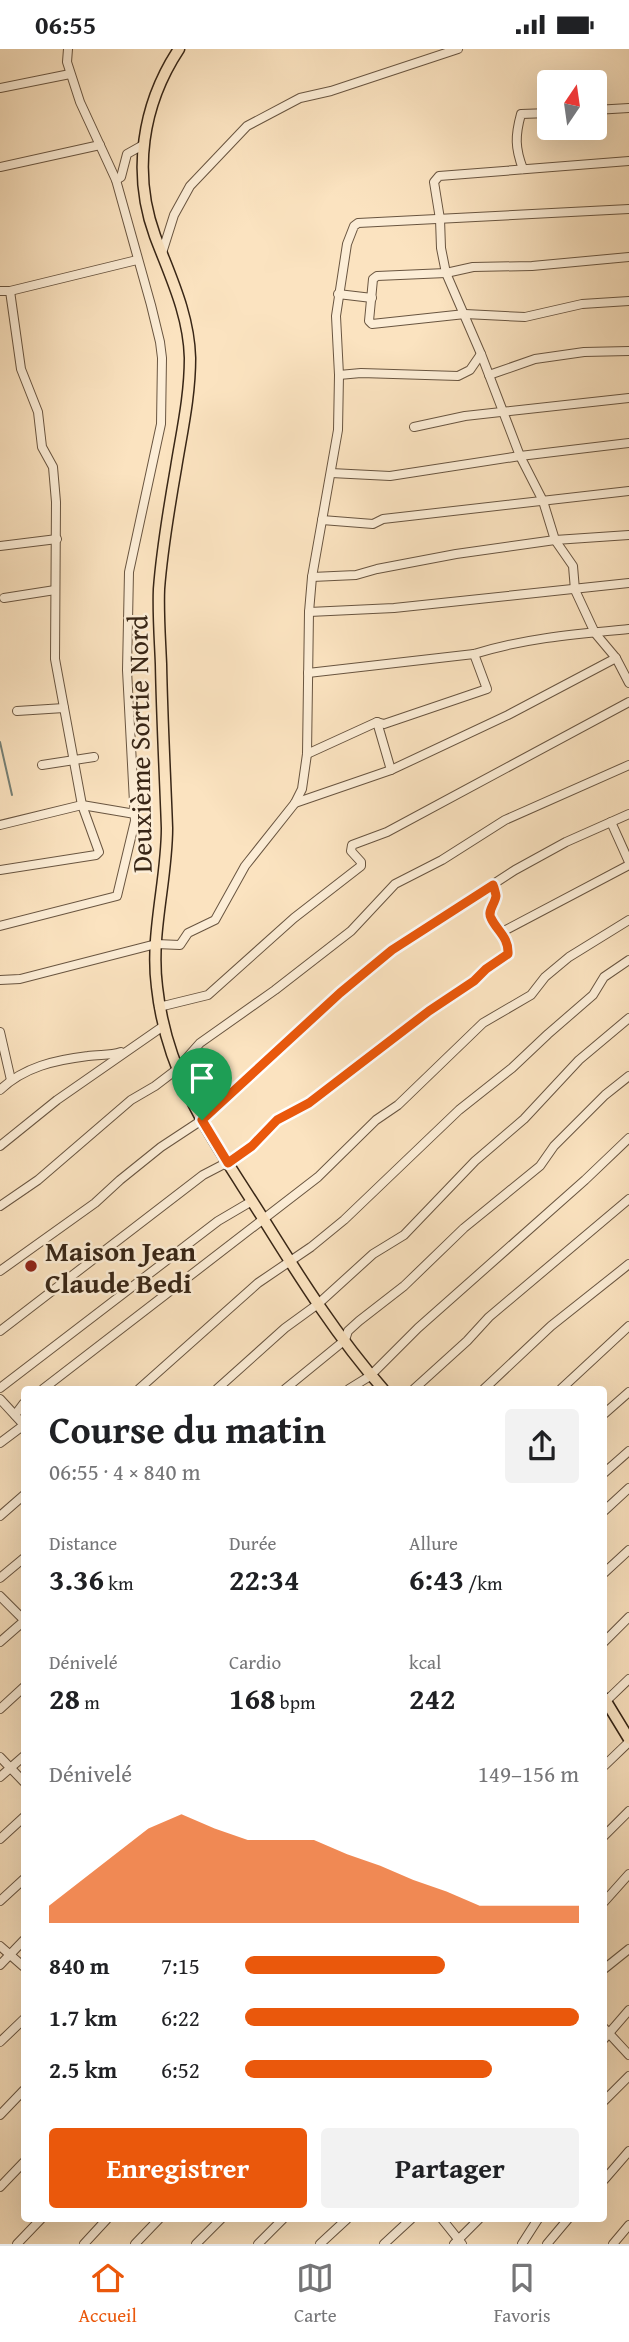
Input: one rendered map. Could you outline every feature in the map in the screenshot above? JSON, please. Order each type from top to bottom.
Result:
[{"type":"main road","name":"Deuxième Sortie Nord","points":[[179,49],[152,105],[143,145],[144,198],[184,317],[190,367],[189,396],[175,470],[159,591],[167,841],[156,944],[156,984],[162,1027],[176,1070],[202,1120],[251,1201],[318,1304],[380,1386]]},
{"type":"main road","points":[[607,1705],[629,1738]]},
{"type":"street","points":[[0,926],[117,896],[135,827],[127,670],[129,572],[161,424],[160,342],[116,180],[70,74],[68,49]]},
{"type":"street","points":[[162,253],[174,215],[190,186],[247,125],[300,98],[331,91],[458,49]]},
{"type":"street","points":[[0,88],[70,74]]},
{"type":"street","points":[[607,109],[629,108]]},
{"type":"street","points":[[523,169],[515,148],[516,132],[521,114],[537,113]]},
{"type":"street","points":[[0,167],[100,145]]},
{"type":"street","points":[[116,180],[121,177],[127,154],[143,145]]},
{"type":"street","points":[[629,160],[439,176],[434,182],[446,274],[465,314],[520,456],[543,501],[555,540],[573,566],[575,590],[595,632],[616,658],[629,683]]},
{"type":"street","points":[[0,980],[20,979],[156,944],[179,945],[191,931],[215,920],[245,866],[295,803],[302,789],[307,754],[312,577],[338,430],[339,375],[335,316],[347,244],[355,224],[629,209]]},
{"type":"street","points":[[629,257],[540,265],[473,267],[446,274],[377,276],[373,279],[369,321],[372,324],[465,314],[525,317],[582,305],[629,301]]},
{"type":"street","points":[[0,870],[98,854],[82,804],[55,659],[57,539],[53,467],[42,447],[38,412],[21,369],[5,291],[137,260]]},
{"type":"street","points":[[338,294],[372,298]]},
{"type":"street","points":[[489,375],[536,359],[584,352],[629,351]]},
{"type":"street","points":[[339,375],[361,373],[458,376],[470,370],[481,354]]},
{"type":"street","points":[[414,427],[465,416],[629,398]]},
{"type":"street","points":[[331,473],[390,476],[629,443]]},
{"type":"street","points":[[322,520],[373,524],[383,519],[629,491]]},
{"type":"street","points":[[312,577],[356,575],[456,554],[555,540],[629,535]]},
{"type":"street","points":[[0,546],[57,539]]},
{"type":"street","points":[[309,612],[394,608],[629,583]]},
{"type":"street","points":[[4,598],[55,590]]},
{"type":"street","points":[[308,673],[474,654],[547,636],[629,629]]},
{"type":"street","points":[[307,754],[376,722],[384,724],[487,689],[474,654]]},
{"type":"street","points":[[295,803],[391,770],[508,715],[616,658]]},
{"type":"street","points":[[159,1007],[208,995],[294,918],[360,866],[361,862],[351,851],[352,845],[387,832],[629,702]]},
{"type":"street","points":[[17,711],[64,708]]},
{"type":"street","points":[[376,722],[391,770]]},
{"type":"street","points":[[43,765],[94,757]]},
{"type":"street","points":[[0,1206],[38,1180],[131,1100],[176,1070],[200,1043],[275,990],[351,931],[395,884],[442,860],[505,820],[629,765]]},
{"type":"street","points":[[0,825],[82,804],[135,814]]},
{"type":"street","points":[[0,1271],[95,1203],[161,1147],[202,1120],[340,993],[392,950],[566,842],[629,814]]},
{"type":"street","points":[[502,932],[629,864],[611,822]]},
{"type":"street","points":[[0,1331],[203,1175],[228,1163],[252,1146],[277,1120],[309,1103],[508,954],[509,948],[502,932],[490,918],[496,898],[493,885]]},
{"type":"street","points":[[47,1386],[318,1177],[483,1023],[524,1000],[545,977],[569,957],[629,920]]},
{"type":"street","points":[[142,1386],[258,1283],[311,1247],[344,1220],[459,1111],[593,995],[604,977],[629,960]]},
{"type":"street","points":[[221,1386],[373,1254],[404,1235],[475,1161],[524,1119],[579,1060],[629,1018]]},
{"type":"street","points":[[0,1146],[57,1100],[162,1027]]},
{"type":"street","points":[[0,1032],[11,1080]]},
{"type":"street","points":[[0,1090],[29,1069],[131,1050]]},
{"type":"street","points":[[289,1386],[345,1340],[348,1331],[404,1286],[457,1235],[540,1166],[554,1146],[629,1076]]},
{"type":"street","points":[[354,1386],[370,1375],[418,1328],[629,1138]]},
{"type":"street","points":[[417,1386],[489,1317],[629,1199]]},
{"type":"street","points":[[0,1388],[218,1221],[251,1201]]},
{"type":"street","points":[[487,1386],[551,1327],[629,1264]]},
{"type":"street","points":[[564,1386],[629,1326]]},
{"type":"street","points":[[607,1412],[629,1392]]},
{"type":"street","points":[[0,1399],[21,1422]]},
{"type":"street","points":[[15,1415],[21,1406]]},
{"type":"street","points":[[0,1443],[21,1427]]},
{"type":"street","points":[[607,1470],[629,1451]]},
{"type":"street","points":[[607,1508],[629,1488]]},
{"type":"street","points":[[0,1516],[21,1498]]},
{"type":"street","points":[[607,1570],[629,1550]]},
{"type":"street","points":[[0,1578],[21,1560]]},
{"type":"street","points":[[0,1596],[21,1617]]},
{"type":"street","points":[[607,1638],[629,1617]]},
{"type":"street","points":[[0,1642],[21,1623]]},
{"type":"street","points":[[607,1697],[629,1679]]},
{"type":"street","points":[[0,1709],[21,1690]]},
{"type":"street","points":[[607,1763],[629,1738]]},
{"type":"street","points":[[0,1757],[21,1780]]},
{"type":"street","points":[[0,1777],[21,1759]]},
{"type":"street","points":[[607,1833],[629,1811]]},
{"type":"street","points":[[0,1839],[21,1820]]},
{"type":"street","points":[[607,1899],[629,1874]]},
{"type":"street","points":[[0,1901],[21,1882]]},
{"type":"street","points":[[0,1965],[21,1943]]},
{"type":"street","points":[[0,1946],[21,1964]]},
{"type":"street","points":[[607,1967],[629,1949]]},
{"type":"street","points":[[607,2033],[629,2010]]},
{"type":"street","points":[[0,2042],[21,2022]]},
{"type":"street","points":[[607,2035],[629,2055]]},
{"type":"street","points":[[607,2098],[629,2076]]},
{"type":"street","points":[[0,2115],[21,2093]]},
{"type":"street","points":[[607,2177],[629,2151]]},
{"type":"street","points":[[0,2187],[21,2165]]},
{"type":"street","points":[[18,2244],[38,2222]]},
{"type":"street","points":[[84,2244],[104,2222]]},
{"type":"street","points":[[135,2244],[156,2222]]},
{"type":"street","points":[[196,2244],[218,2222]]},
{"type":"street","points":[[258,2244],[280,2222]]},
{"type":"street","points":[[320,2244],[344,2222]]},
{"type":"street","points":[[384,2244],[408,2222]]},
{"type":"street","points":[[444,2222],[458,2243],[476,2222]]},
{"type":"street","points":[[522,2244],[536,2222]]},
{"type":"street","points":[[547,2244],[565,2222]]},
{"type":"street","points":[[613,2244],[629,2225]]},
{"type":"waterway","points":[[0,742],[12,795]]},
{"type":"place","name":"Maison Jean Claude Bedi","points":[[31,1266]]},
{"type":"route","points":[[493,885],[496,898],[490,918],[502,932],[509,948],[508,954],[309,1103],[277,1120],[252,1146],[228,1163],[202,1120],[340,993],[392,950],[493,885]]}]
